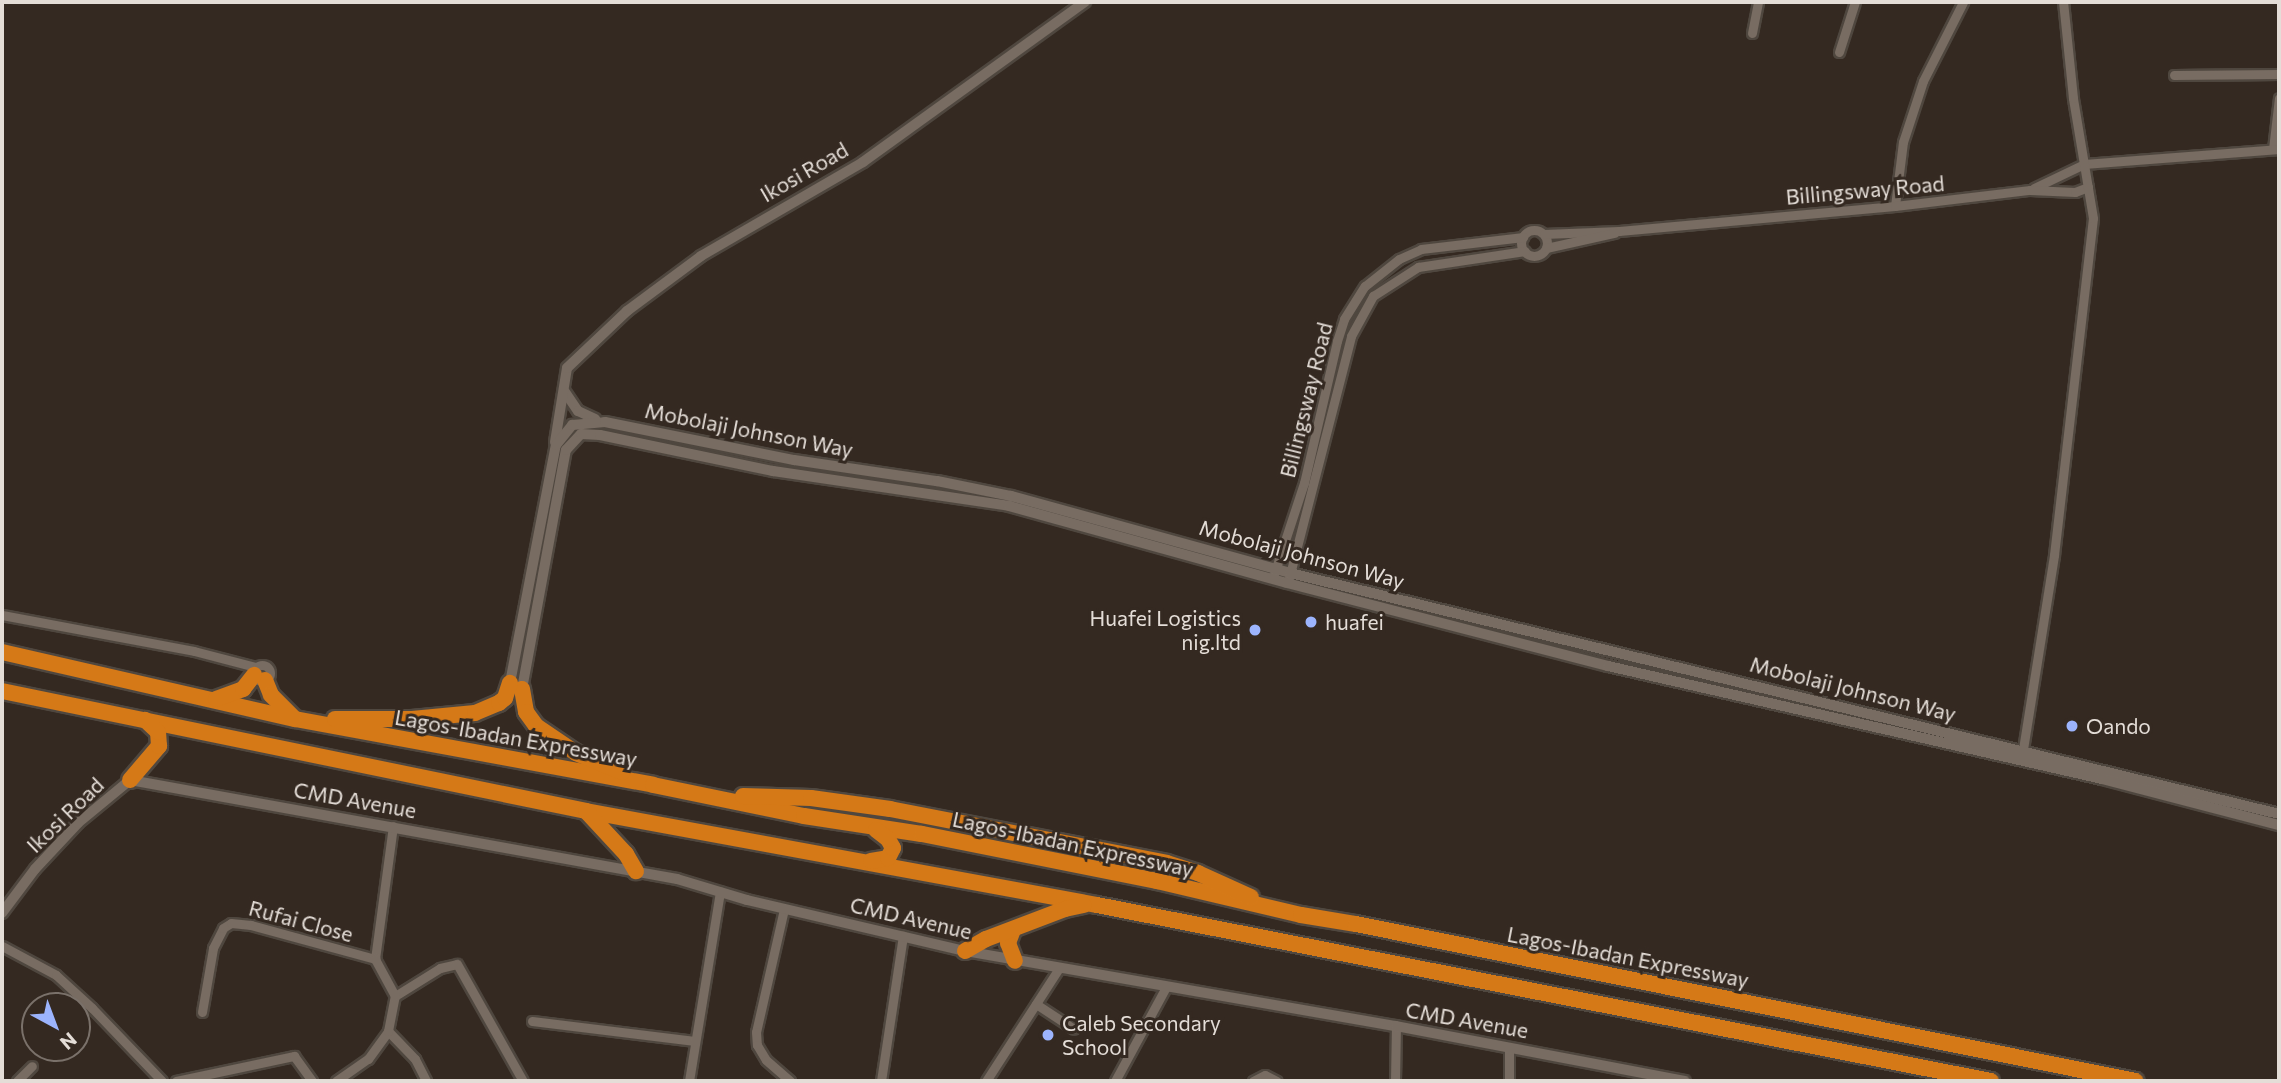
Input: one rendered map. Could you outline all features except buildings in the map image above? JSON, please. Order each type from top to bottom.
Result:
[{"type":"highway","name":"Lagos-Ibadan Expressway","points":[[2,652],[295,719],[875,829],[922,834],[1157,881],[1271,908],[2135,1081]]},
{"type":"highway","points":[[212,699],[243,690],[258,674],[279,705],[295,719],[412,719],[475,713],[499,703],[516,686],[526,712],[536,726],[554,740],[576,753],[653,785]]},
{"type":"highway","points":[[2,691],[140,717],[586,811],[1097,905],[1991,1081]]},
{"type":"highway","points":[[130,780],[152,757],[160,739],[153,724],[140,717]]},
{"type":"highway","points":[[722,799],[742,796],[811,798],[890,809],[1154,861],[1198,873],[1271,908],[1274,940]]},
{"type":"highway","points":[[586,811],[626,854],[636,871]]},
{"type":"highway","points":[[855,861],[880,861],[892,853],[891,843],[875,829]]},
{"type":"highway","points":[[965,951],[986,939],[1065,909],[1097,905]]},
{"type":"highway","points":[[1013,930],[1008,943],[1010,954],[1015,961]]},
{"type":"street","name":"Ikosi Road","points":[[561,440],[565,377],[573,360],[669,278],[762,218],[863,162],[1085,2]]},
{"type":"street","points":[[1752,33],[1758,2]]},
{"type":"street","points":[[1839,52],[1855,2]]},
{"type":"street","points":[[1895,206],[1903,142],[1923,81],[1964,2]]},
{"type":"street","points":[[2023,749],[2040,657],[2074,398],[2093,218],[2073,98],[2063,2]]},
{"type":"street","points":[[2174,75],[2279,75]]},
{"type":"street","points":[[2276,149],[2279,98]]},
{"type":"street","name":"Billingsway Road","points":[[2030,190],[2084,164],[2276,149]]},
{"type":"street","name":"Billingsway Road","points":[[1544,234],[1619,231],[1895,206],[2030,190],[2075,192],[2088,187]]},
{"type":"street","points":[[1533,230],[1544,234],[1546,248],[1536,256],[1525,251],[1523,237],[1533,230]]},
{"type":"street","name":"Billingsway Road","points":[[1546,248],[1597,239],[1619,231]]},
{"type":"street","name":"Billingsway Road","points":[[1274,574],[1304,483],[1337,341],[1344,319],[1365,286],[1399,259],[1420,249],[1523,237]]},
{"type":"street","name":"Billingsway Road","points":[[1289,578],[1351,336],[1373,296],[1418,267],[1525,251]]},
{"type":"street","points":[[561,440],[586,434],[580,417],[565,392]]},
{"type":"street","points":[[516,686],[553,454],[580,417]]},
{"type":"street","name":"Mobolaji Johnson Way","points":[[580,417],[794,460],[937,481],[1012,496],[1274,574]]},
{"type":"street","name":"Mobolaji Johnson Way","points":[[586,434],[615,437],[785,473],[1009,506],[1289,578],[1608,666],[2102,779],[2279,825]]},
{"type":"street","points":[[516,686],[563,460],[561,440]]},
{"type":"street","name":"Mobolaji Johnson Way","points":[[1289,578],[2023,749],[2279,814]]},
{"type":"street","points":[[2,615],[181,649],[258,674]]},
{"type":"street","name":"Ikosi Road","points":[[2,913],[35,869],[78,823],[130,780]]},
{"type":"street","name":"CMD Avenue","points":[[130,780],[636,871],[784,909],[1015,961],[1396,1026],[1685,1081]]},
{"type":"street","points":[[337,1081],[368,1059],[388,1031],[395,996],[375,959],[393,826]]},
{"type":"street","points":[[689,1081],[720,892]]},
{"type":"street","points":[[784,909],[756,1032],[757,1045],[789,1081]]},
{"type":"street","name":"Rufai Close","points":[[202,1012],[213,948],[223,928],[230,923],[251,925],[375,959]]},
{"type":"street","points":[[881,1081],[903,936]]},
{"type":"street","points":[[2,946],[56,975],[92,1008],[162,1081]]},
{"type":"street","points":[[395,996],[440,968],[457,964],[523,1081]]},
{"type":"street","points":[[986,1081],[1059,968]]},
{"type":"street","points":[[1115,1081],[1166,987]]},
{"type":"street","points":[[1036,1004],[1074,1029]]},
{"type":"street","points":[[532,1021],[695,1041]]},
{"type":"street","points":[[1395,1081],[1396,1026]]},
{"type":"street","points":[[388,1031],[415,1059],[426,1081]]},
{"type":"street","points":[[1509,1047],[1509,1081]]},
{"type":"street","points":[[176,1081],[294,1056],[312,1081]]},
{"type":"street","points":[[17,1081],[32,1066]]},
{"type":"street","points":[[1253,1081],[1265,1075],[1277,1081]]},
{"type":"place","name":"huafei","points":[[1311,622]]},
{"type":"place","name":"Huafei Logistics nig.ltd","points":[[1255,630]]},
{"type":"place","name":"Oando","points":[[2072,726]]},
{"type":"place","name":"Caleb Secondary School","points":[[1048,1035]]}]
